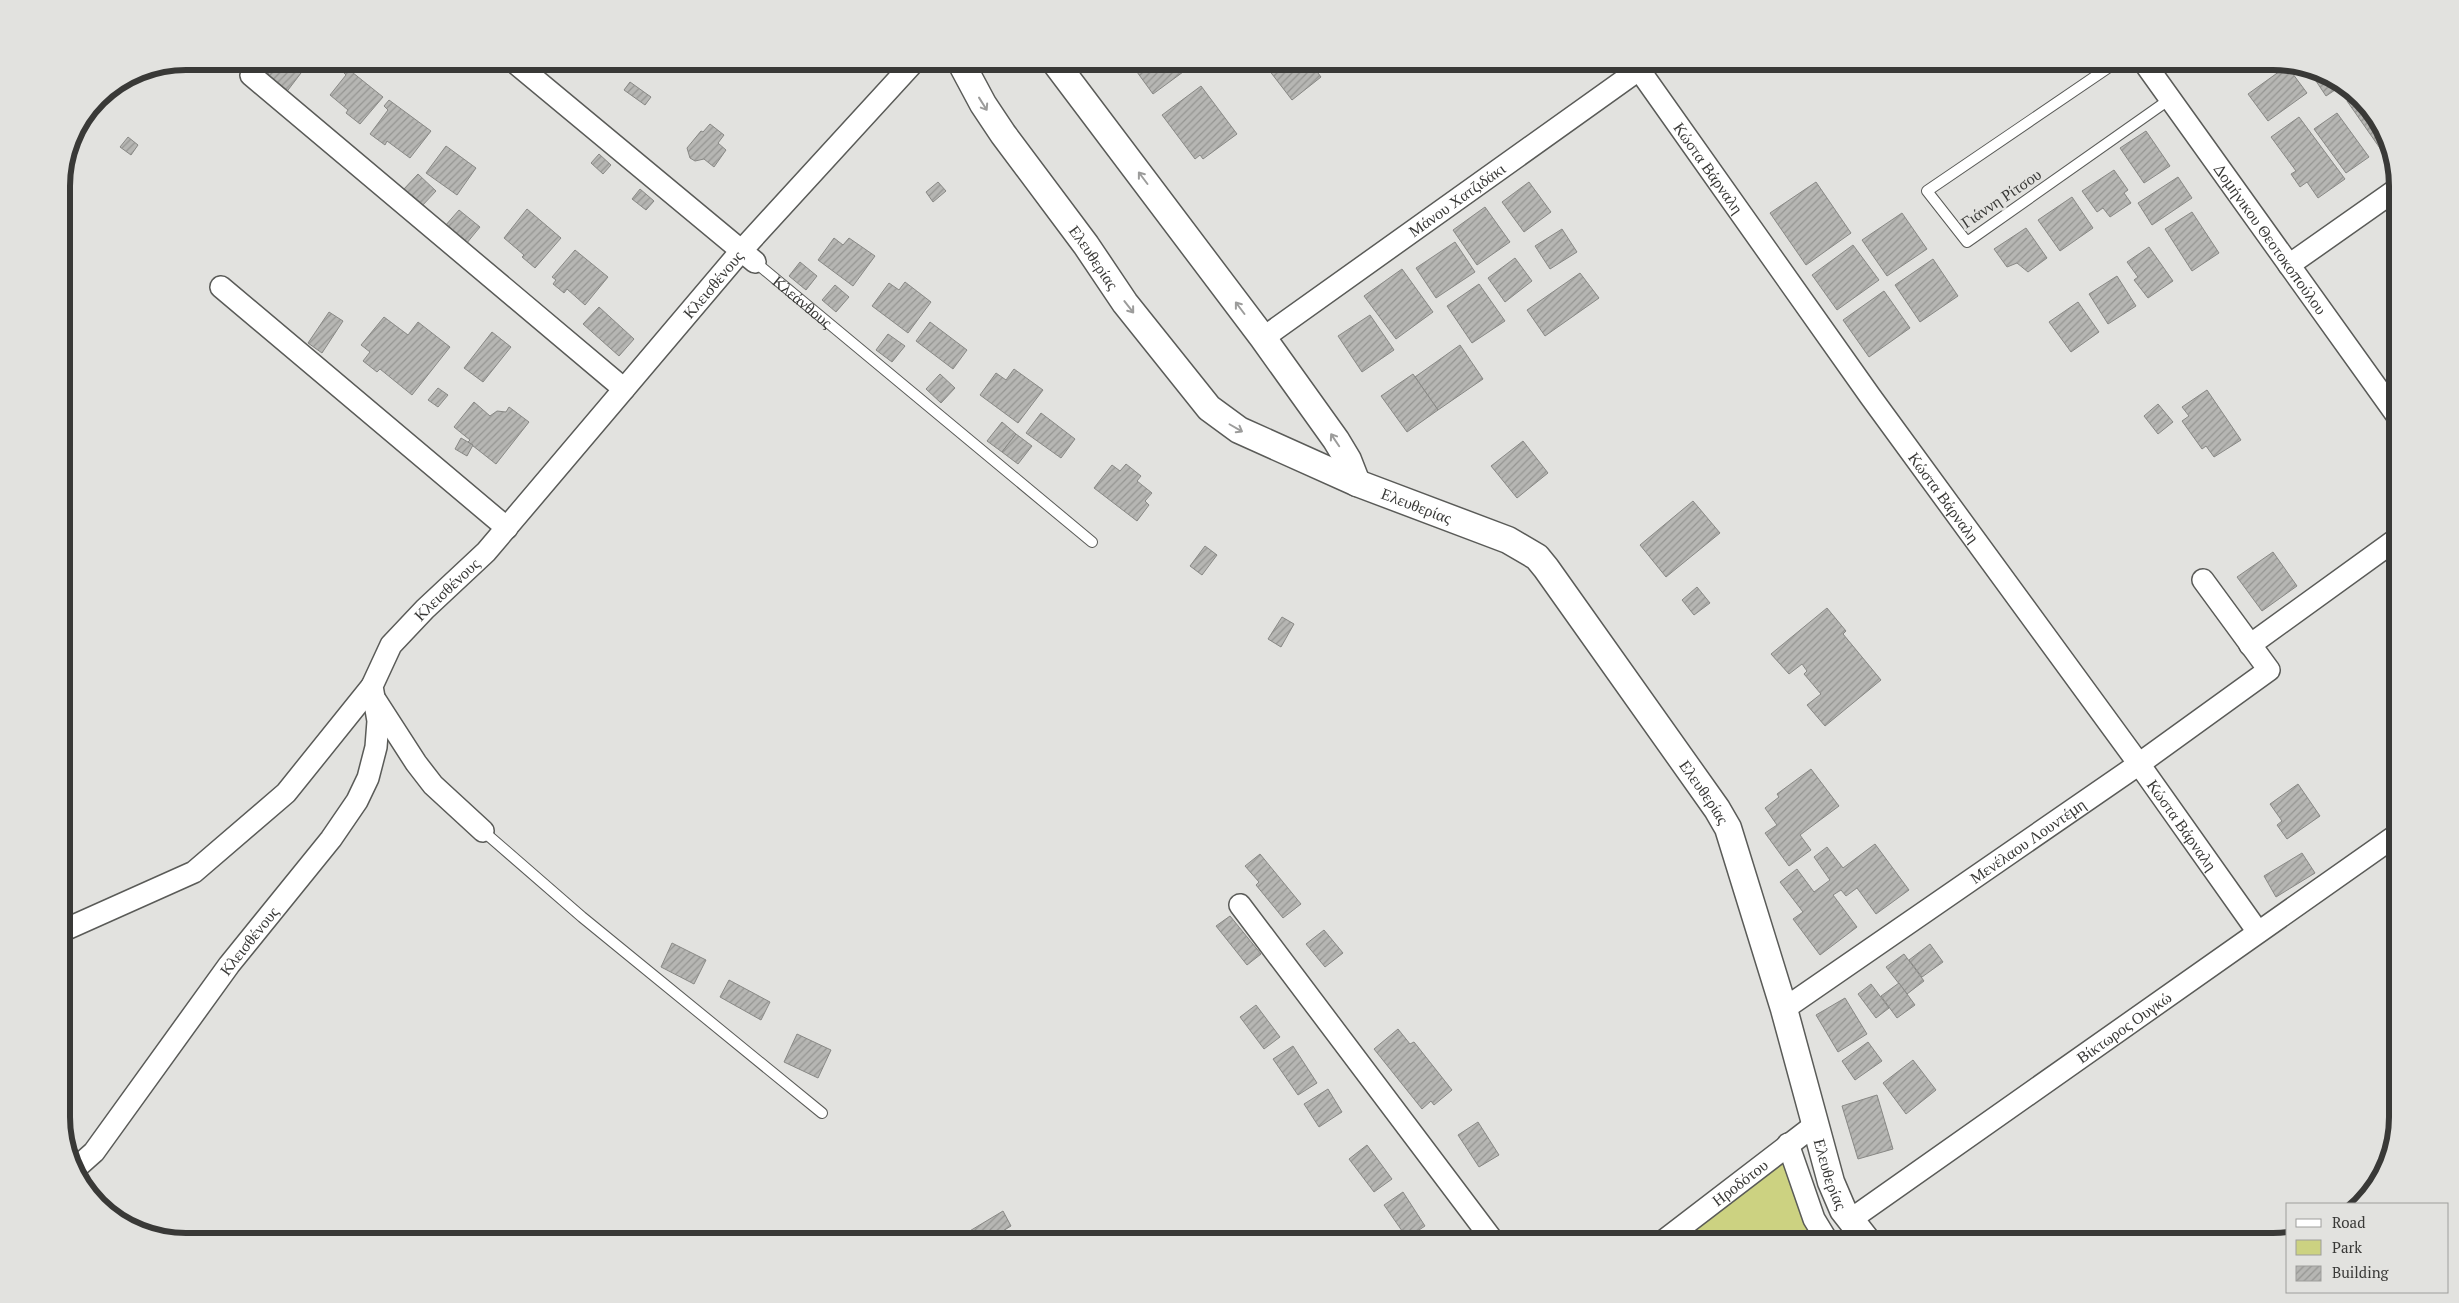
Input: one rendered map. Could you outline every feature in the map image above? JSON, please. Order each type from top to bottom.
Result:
[{"type":"street","name":"Κλεάνθους","points":[[524,70],[748,256]]},
{"type":"street","name":"Κλεισθένους","points":[[80,1164],[94,1152],[229,965],[331,839],[357,801],[368,778],[376,747],[378,721],[372,691],[392,645],[424,609],[478,561],[624,389],[748,256],[908,70]]},
{"type":"street","name":"Ελευθερίας","points":[[965,70],[983,104],[1003,134],[1125,302],[1209,408],[1239,430],[1356,483],[1508,540],[1536,557],[1546,568],[1722,818],[1743,874],[1784,1009],[1831,1182],[1843,1210],[1861,1233]]},
{"type":"street","points":[[1066,70],[1336,440],[1348,460],[1356,483]]},
{"type":"street","name":"Μάνου Χατζιδάκι","points":[[1263,338],[1633,70]]},
{"type":"street","name":"Κώστα Βάρναλη","points":[[1645,70],[1870,396],[2139,764],[2258,932]]},
{"type":"street","name":"Δομήνικου Θεοτοκοπούλου","points":[[2149,70],[2389,404]]},
{"type":"street","points":[[251,75],[624,389]]},
{"type":"street","points":[[2289,265],[2389,195]]},
{"type":"street","points":[[221,287],[507,528]]},
{"type":"street","points":[[2203,580],[2250,645],[2389,545]]},
{"type":"street","name":"Μενέλαου Λουντέμη","points":[[1784,1009],[2139,764],[2268,670],[2250,645]]},
{"type":"street","points":[[70,927],[194,872],[286,793],[372,691],[433,785],[483,830]]},
{"type":"street","name":"Βίκτωρος Ουγκώ","points":[[1850,1220],[2389,840]]},
{"type":"street","points":[[1240,905],[1487,1233]]},
{"type":"street","name":"Ηροδότου","points":[[1674,1233],[1816,1124]]},
{"type":"street","points":[[1788,1144],[1814,1219],[1823,1233]]},
{"type":"lane","name":"Γιάννη Ρίτσου","points":[[2105,70],[1927,191],[1966,242],[2170,99]]},
{"type":"lane","name":"Κλεάνθους","points":[[748,256],[1092,542]]},
{"type":"lane","points":[[483,830],[582,917],[822,1113]]},
{"type":"green space","points":[[1782,1162],[1815,1233],[1691,1233]]},
{"type":"building","points":[[264,70],[297,70],[301,73],[285,94],[265,79],[269,74]]},
{"type":"building","points":[[349,70],[383,97],[360,124],[346,113],[348,110],[330,95],[346,75],[343,72]]},
{"type":"building","points":[[1136,70],[1186,70],[1153,94]]},
{"type":"building","points":[[1269,70],[1316,70],[1321,77],[1292,100]]},
{"type":"building","points":[[2281,71],[2291,72],[2307,93],[2268,121],[2248,94]]},
{"type":"building","points":[[2314,78],[2336,89],[2326,96]]},
{"type":"building","points":[[630,82],[651,97],[645,105],[624,90]]},
{"type":"building","points":[[1201,86],[1237,134],[1203,159],[1200,155],[1195,159],[1162,115]]},
{"type":"building","points":[[2349,99],[2369,122],[2377,135],[2384,154],[2347,101]]},
{"type":"building","points":[[389,100],[431,131],[410,158],[387,141],[385,145],[370,134],[388,110],[384,106]]},
{"type":"building","points":[[2337,113],[2369,157],[2346,173],[2314,129]]},
{"type":"building","points":[[2299,117],[2345,179],[2318,198],[2307,182],[2300,187],[2291,174],[2296,171],[2271,137]]},
{"type":"building","points":[[710,124],[724,135],[718,143],[726,150],[714,167],[704,159],[695,161],[690,158],[687,148],[701,131],[703,132]]},
{"type":"building","points":[[2146,131],[2170,166],[2144,183],[2120,148]]},
{"type":"building","points":[[128,137],[138,145],[131,155],[120,147]]},
{"type":"building","points":[[446,146],[476,168],[457,195],[426,173]]},
{"type":"building","points":[[599,154],[611,165],[603,174],[591,163]]},
{"type":"building","points":[[2114,170],[2128,190],[2124,193],[2131,203],[2110,217],[2103,208],[2097,212],[2082,191]]},
{"type":"building","points":[[418,174],[436,191],[421,207],[403,190]]},
{"type":"building","points":[[2178,177],[2192,198],[2152,225],[2138,203]]},
{"type":"building","points":[[938,182],[946,191],[933,202],[926,192]]},
{"type":"building","points":[[1529,182],[1551,212],[1524,232],[1502,202]]},
{"type":"building","points":[[1816,182],[1851,233],[1806,265],[1770,213]]},
{"type":"building","points":[[640,189],[654,201],[646,210],[632,199]]},
{"type":"building","points":[[2072,197],[2093,228],[2060,251],[2038,220]]},
{"type":"building","points":[[1485,207],[1510,242],[1477,265],[1453,230]]},
{"type":"building","points":[[527,209],[561,238],[535,268],[522,257],[524,255],[504,238]]},
{"type":"building","points":[[459,210],[480,227],[466,244],[445,226]]},
{"type":"building","points":[[2192,212],[2219,253],[2192,271],[2165,229]]},
{"type":"building","points":[[1902,213],[1927,249],[1887,276],[1862,240]]},
{"type":"building","points":[[2026,228],[2047,258],[2028,272],[2017,263],[2007,267],[1994,249]]},
{"type":"building","points":[[1562,229],[1577,252],[1550,269],[1535,246]]},
{"type":"building","points":[[834,238],[843,245],[849,238],[875,256],[853,286],[818,260]]},
{"type":"building","points":[[1455,242],[1475,272],[1436,298],[1416,268]]},
{"type":"building","points":[[1853,245],[1879,280],[1837,310],[1812,275]]},
{"type":"building","points":[[2149,247],[2173,281],[2148,298],[2134,280],[2138,277],[2127,262]]},
{"type":"building","points":[[575,250],[608,277],[585,305],[567,289],[564,293],[553,284],[556,280],[552,277]]},
{"type":"building","points":[[1515,258],[1532,281],[1505,302],[1488,278]]},
{"type":"building","points":[[1933,259],[1958,296],[1920,322],[1895,285]]},
{"type":"building","points":[[800,262],[817,276],[806,290],[789,276]]},
{"type":"building","points":[[1402,269],[1433,312],[1396,339],[1364,296]]},
{"type":"building","points":[[1580,273],[1599,298],[1545,336],[1527,310]]},
{"type":"building","points":[[2117,276],[2136,306],[2108,324],[2089,294]]},
{"type":"building","points":[[905,282],[931,302],[908,333],[872,306],[889,283],[899,290]]},
{"type":"building","points":[[1479,284],[1505,321],[1472,343],[1447,306]]},
{"type":"building","points":[[835,285],[849,297],[836,312],[822,300]]},
{"type":"building","points":[[1884,291],[1910,328],[1869,357],[1843,320]]},
{"type":"building","points":[[2078,302],[2099,332],[2071,352],[2049,322]]},
{"type":"building","points":[[599,307],[634,339],[619,356],[583,324]]},
{"type":"building","points":[[329,312],[343,321],[322,353],[308,343]]},
{"type":"building","points":[[1370,315],[1394,350],[1362,372],[1338,336]]},
{"type":"building","points":[[384,317],[408,335],[418,322],[450,347],[412,395],[380,369],[377,372],[363,361],[370,352],[361,345]]},
{"type":"building","points":[[930,322],[967,350],[953,369],[916,341]]},
{"type":"building","points":[[492,332],[511,347],[483,382],[464,368]]},
{"type":"building","points":[[888,334],[905,346],[892,362],[876,350]]},
{"type":"building","points":[[1460,345],[1483,379],[1438,410],[1415,377]]},
{"type":"building","points":[[1014,369],[1043,390],[1018,423],[980,395],[996,373],[1006,380]]},
{"type":"building","points":[[940,374],[955,388],[941,403],[926,389]]},
{"type":"building","points":[[1413,374],[1438,410],[1407,432],[1381,396]]},
{"type":"building","points":[[438,388],[448,395],[438,407],[428,400]]},
{"type":"building","points":[[2207,390],[2241,440],[2214,457],[2206,446],[2202,449],[2182,421],[2189,416],[2182,407]]},
{"type":"building","points":[[474,402],[490,416],[497,411],[506,412],[509,407],[529,422],[496,464],[468,442],[470,440],[454,427]]},
{"type":"building","points":[[2158,404],[2173,422],[2158,434],[2144,416]]},
{"type":"building","points":[[1041,413],[1075,439],[1061,458],[1026,433]]},
{"type":"building","points":[[1002,422],[1016,434],[1002,452],[987,441]]},
{"type":"building","points":[[1016,434],[1032,446],[1018,464],[1002,452]]},
{"type":"building","points":[[461,438],[473,445],[467,456],[455,449]]},
{"type":"building","points":[[1523,441],[1548,473],[1517,498],[1491,466]]},
{"type":"building","points":[[1126,464],[1141,476],[1137,481],[1152,493],[1145,501],[1149,505],[1137,521],[1094,488],[1112,465],[1120,471]]},
{"type":"building","points":[[1693,501],[1720,533],[1666,577],[1640,545]]},
{"type":"building","points":[[1205,546],[1217,555],[1202,575],[1190,566]]},
{"type":"building","points":[[2273,552],[2297,586],[2262,611],[2237,577]]},
{"type":"building","points":[[1697,587],[1710,603],[1694,615],[1682,600]]},
{"type":"building","points":[[1827,608],[1846,631],[1843,634],[1881,680],[1825,726],[1807,705],[1821,694],[1804,674],[1807,671],[1802,664],[1789,674],[1771,654]]},
{"type":"building","points":[[1282,617],[1294,624],[1281,647],[1268,639]]},
{"type":"building","points":[[1811,769],[1839,806],[1800,835],[1811,850],[1789,866],[1765,833],[1777,825],[1765,808],[1779,797],[1777,794]]},
{"type":"building","points":[[2298,784],[2320,816],[2287,839],[2277,825],[2282,821],[2270,804]]},
{"type":"building","points":[[1875,844],[1909,890],[1876,914],[1857,888],[1846,896],[1841,890],[1833,895],[1857,927],[1820,955],[1793,919],[1803,912],[1780,882],[1797,869],[1814,892],[1830,880],[1814,857],[1827,847],[1843,868]]},
{"type":"building","points":[[2302,853],[2315,873],[2276,897],[2264,876]]},
{"type":"building","points":[[1260,854],[1301,904],[1283,918],[1256,885],[1259,882],[1245,866]]},
{"type":"building","points":[[1230,916],[1261,954],[1247,965],[1216,926]]},
{"type":"building","points":[[1324,930],[1343,953],[1325,967],[1306,944]]},
{"type":"building","points":[[672,943],[706,960],[694,984],[661,967]]},
{"type":"building","points":[[1930,944],[1943,962],[1922,977],[1909,960]]},
{"type":"building","points":[[1904,954],[1924,981],[1907,994],[1886,967]]},
{"type":"building","points":[[729,980],[770,1002],[761,1020],[720,997]]},
{"type":"building","points":[[1899,983],[1915,1005],[1897,1018],[1881,996]]},
{"type":"building","points":[[1871,984],[1889,1008],[1876,1018],[1858,994]]},
{"type":"building","points":[[1845,998],[1867,1034],[1838,1052],[1816,1015]]},
{"type":"building","points":[[1256,1005],[1280,1037],[1264,1049],[1240,1017]]},
{"type":"building","points":[[1398,1029],[1410,1044],[1414,1042],[1452,1090],[1434,1105],[1431,1101],[1422,1109],[1374,1049]]},
{"type":"building","points":[[797,1034],[831,1050],[818,1078],[784,1062]]},
{"type":"building","points":[[1868,1042],[1882,1061],[1855,1080],[1842,1061]]},
{"type":"building","points":[[1293,1046],[1317,1083],[1298,1095],[1273,1059]]},
{"type":"building","points":[[1913,1060],[1936,1090],[1906,1114],[1883,1083]]},
{"type":"building","points":[[1328,1089],[1342,1112],[1319,1127],[1304,1104]]},
{"type":"building","points":[[1877,1095],[1893,1149],[1858,1159],[1842,1106]]},
{"type":"building","points":[[1478,1122],[1499,1155],[1479,1167],[1458,1135]]},
{"type":"building","points":[[1367,1145],[1392,1179],[1374,1192],[1349,1159]]},
{"type":"building","points":[[1403,1192],[1425,1226],[1414,1233],[1404,1233],[1384,1205]]},
{"type":"building","points":[[1003,1211],[1011,1226],[1000,1233],[966,1233]]}]
